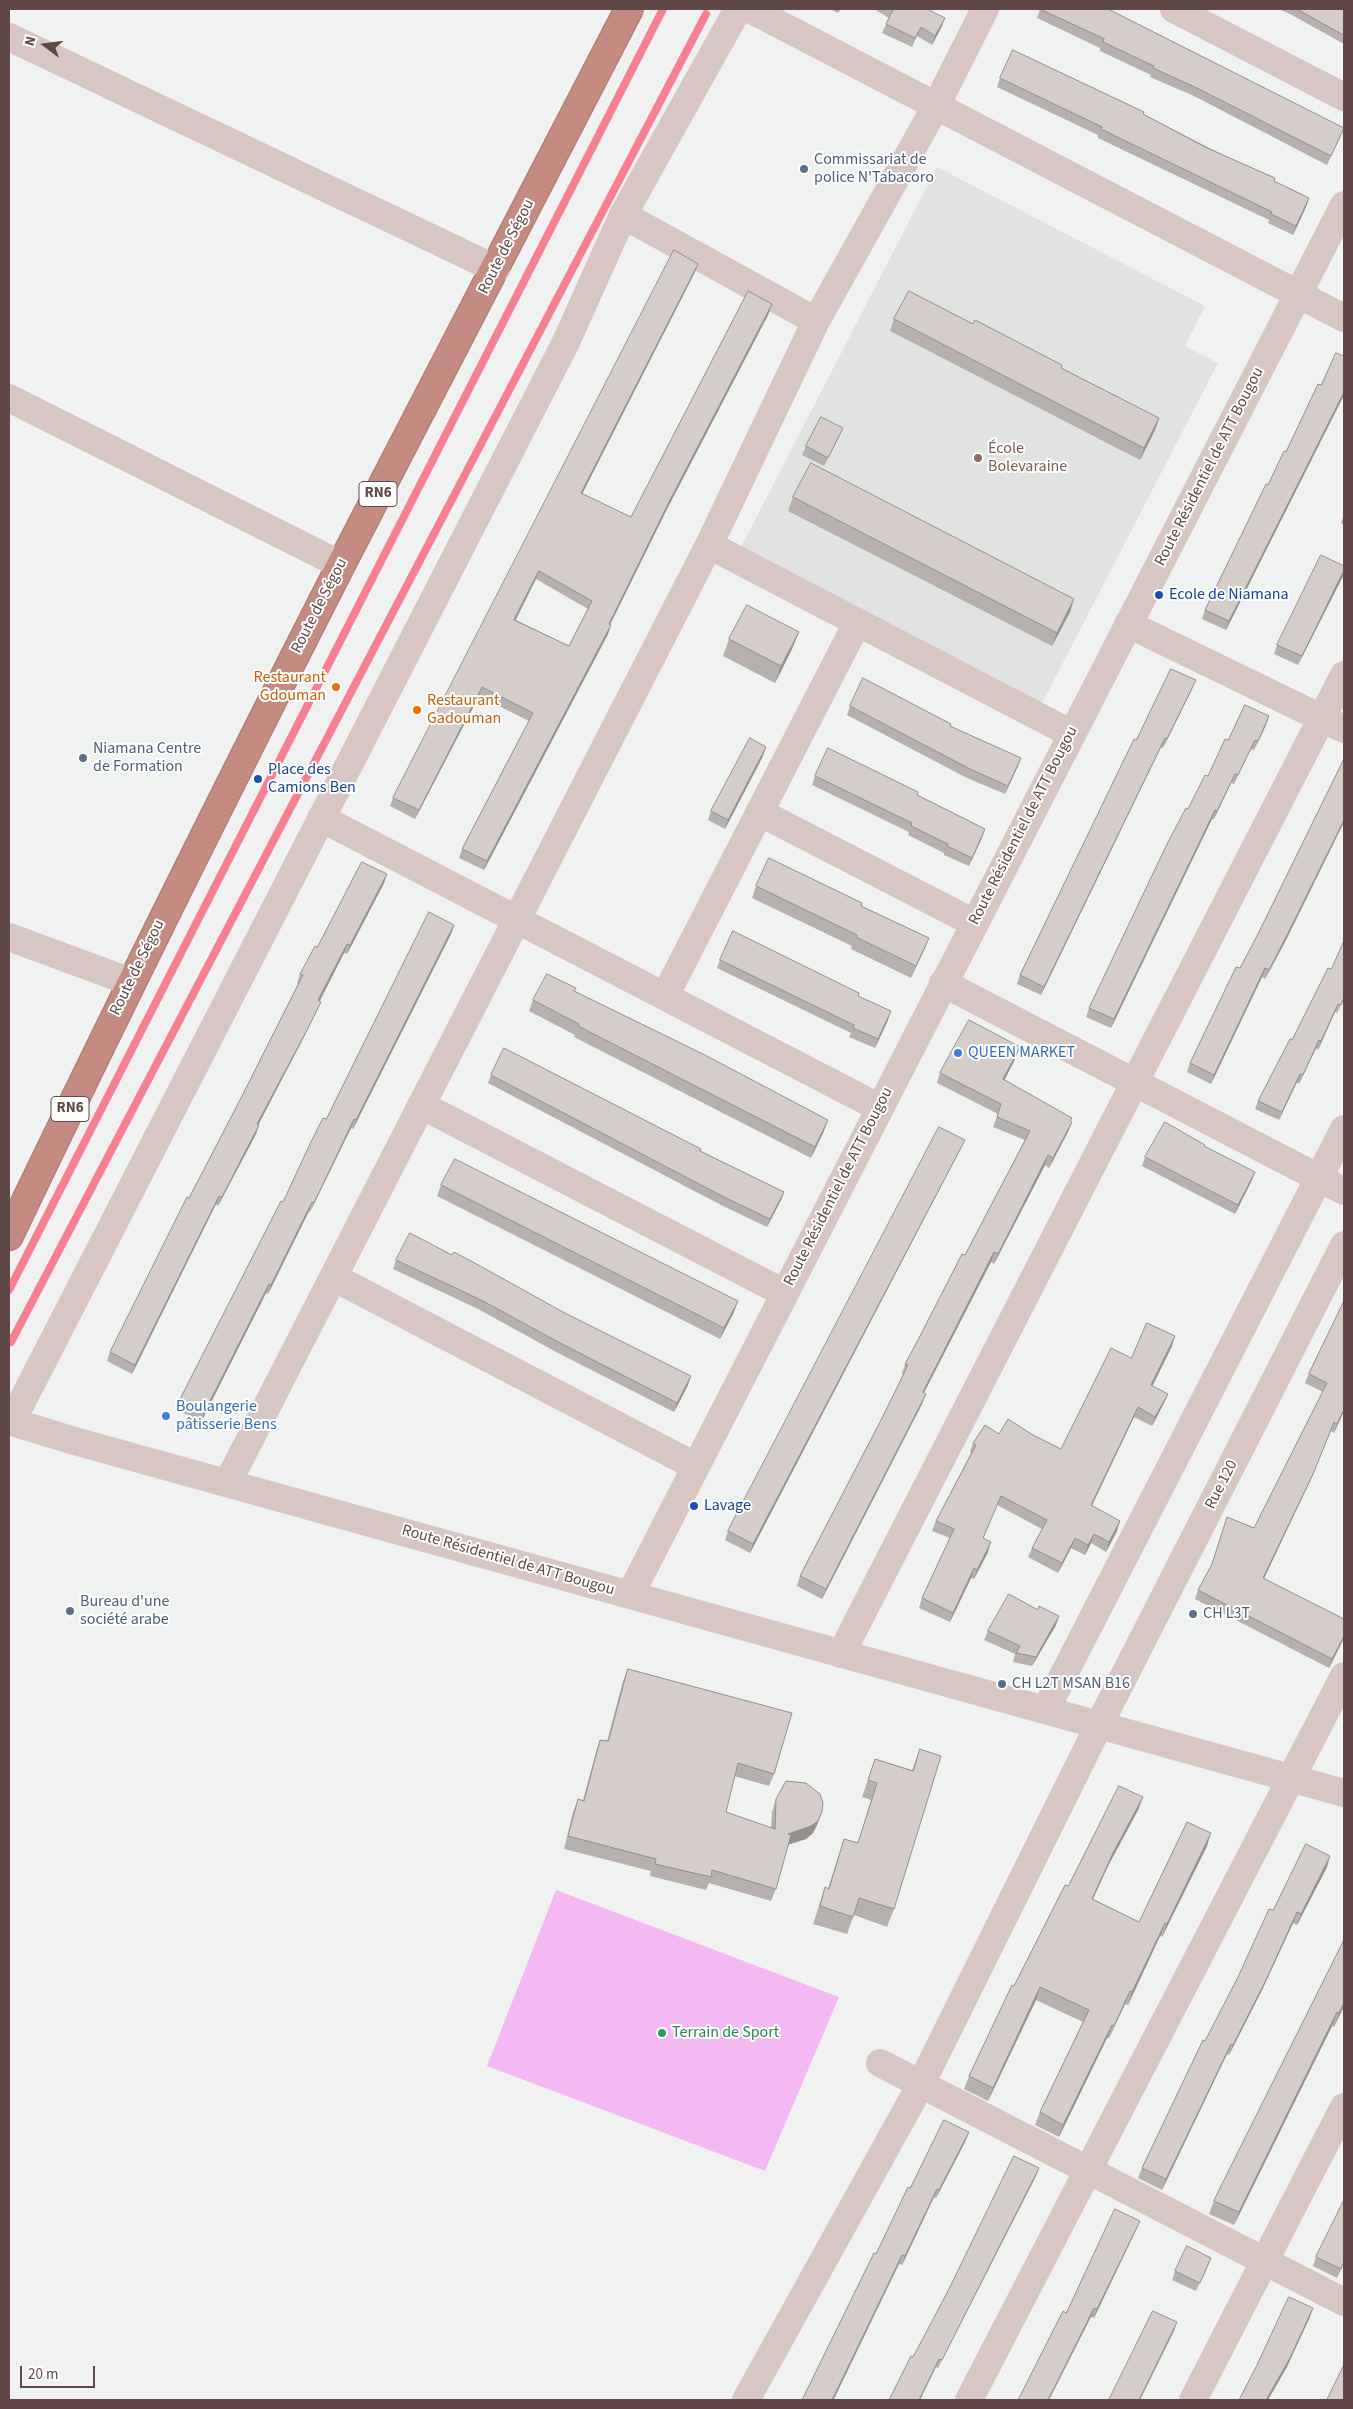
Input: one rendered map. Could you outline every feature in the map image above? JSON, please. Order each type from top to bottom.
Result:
[{"type":"highway","name":"Route de Ségou","points":[[9,1236],[131,982],[341,565],[496,270],[629,9]]},
{"type":"street","points":[[10,1421],[566,342],[623,215],[738,9]]},
{"type":"street","points":[[750,9],[1344,318]]},
{"type":"street","points":[[228,1482],[708,545],[816,321],[936,106],[985,9]]},
{"type":"street","points":[[1174,9],[1344,97]]},
{"type":"street","points":[[9,37],[496,270]]},
{"type":"street","name":"Route Résidentiel de ATT Bougou","points":[[10,1421],[630,1595],[1344,205]]},
{"type":"street","points":[[623,215],[816,321]]},
{"type":"street","points":[[9,398],[341,565]]},
{"type":"street","points":[[708,545],[1072,734]]},
{"type":"street","points":[[665,996],[857,622]]},
{"type":"street","points":[[1128,624],[1333,723]]},
{"type":"street","points":[[841,1654],[1134,1082],[1333,723],[1344,675]]},
{"type":"street","points":[[759,812],[974,923]]},
{"type":"street","points":[[321,818],[880,1108]]},
{"type":"street","points":[[9,937],[131,982]]},
{"type":"street","points":[[943,983],[1344,1191]]},
{"type":"street","points":[[421,1105],[784,1293]]},
{"type":"street","points":[[1046,1709],[1344,1129]]},
{"type":"street","name":"Rue 120","points":[[746,2400],[921,2084],[1099,1725],[1344,1245]]},
{"type":"street","points":[[333,1277],[695,1466]]},
{"type":"street","points":[[630,1595],[1344,1793]]},
{"type":"street","points":[[969,2400],[1090,2170],[1344,1676]]},
{"type":"street","points":[[880,2063],[1344,2302]]},
{"type":"street","points":[[1193,2400],[1344,2107]]},
{"type":"shaded area","name":"École Bolevaraine","points":[[937,167],[1205,306],[1185,346],[1218,363],[1039,709],[738,553]]},
{"type":"shaded area","name":"Terrain de Sport","points":[[556,1890],[839,1997],[765,2171],[487,2066]]},
{"type":"building","points":[[891,9],[929,9],[945,18],[935,36],[921,27],[915,38],[886,24],[893,10]]},
{"type":"building","points":[[1040,9],[1108,9],[1344,128],[1331,156],[1197,88],[1153,68],[1154,66],[1103,42],[1104,39]]},
{"type":"building","points":[[1297,9],[1344,9],[1344,35]]},
{"type":"building","points":[[1013,50],[1144,112],[1143,114],[1207,148],[1275,178],[1274,181],[1309,198],[1296,226],[1271,214],[1272,212],[1101,129],[1102,127],[1000,78]]},
{"type":"building","points":[[674,250],[698,264],[581,493],[631,517],[748,291],[772,304],[670,500],[609,624],[611,625],[487,861],[462,849],[533,713],[482,687],[419,810],[393,798]],"holes":[[[539,571],[592,601],[569,646],[514,620]]]},
{"type":"building","points":[[909,291],[973,324],[975,320],[1062,365],[1061,368],[1159,418],[1144,448],[894,319]]},
{"type":"building","points":[[1336,353],[1344,356],[1344,392],[1229,621],[1205,610],[1266,484],[1268,485],[1284,451],[1286,452],[1318,384],[1321,385]]},
{"type":"building","points":[[821,417],[843,428],[828,458],[806,446]]},
{"type":"building","points":[[811,463],[1074,599],[1057,633],[793,497]]},
{"type":"building","points":[[1321,555],[1344,566],[1344,570],[1302,656],[1277,645]]},
{"type":"building","points":[[747,605],[799,632],[781,666],[729,639]]},
{"type":"building","points":[[1171,669],[1196,680],[1167,739],[1165,738],[1044,987],[1020,975],[1134,739],[1136,740]]},
{"type":"building","points":[[863,678],[951,724],[950,726],[1021,758],[1008,786],[970,769],[850,706]]},
{"type":"building","points":[[1245,705],[1269,716],[1258,741],[1255,740],[1238,775],[1235,774],[1217,811],[1215,810],[1114,1019],[1089,1008],[1168,842],[1186,808],[1188,809],[1205,775],[1208,776],[1225,739],[1228,740]]},
{"type":"building","points":[[750,738],[766,747],[728,820],[711,811]]},
{"type":"building","points":[[828,748],[918,792],[917,795],[985,829],[972,858],[911,826],[912,823],[815,776]]},
{"type":"building","points":[[1344,759],[1344,820],[1269,970],[1265,968],[1214,1075],[1190,1063],[1236,967],[1240,968],[1258,934]]},
{"type":"building","points":[[769,858],[862,903],[861,906],[929,938],[916,966],[756,886]]},
{"type":"building","points":[[362,862],[387,874],[350,945],[347,944],[318,1000],[321,1002],[307,1030],[257,1124],[259,1125],[222,1197],[219,1196],[135,1365],[110,1352],[187,1197],[189,1198],[303,975],[300,974],[315,946],[317,947]]},
{"type":"building","points":[[429,912],[454,925],[356,1120],[354,1119],[314,1203],[312,1202],[271,1285],[269,1284],[204,1413],[179,1401],[281,1201],[283,1202],[323,1118],[326,1119]]},
{"type":"building","points":[[733,931],[859,993],[858,996],[891,1011],[878,1039],[853,1028],[854,1025],[720,960]]},
{"type":"building","points":[[1344,941],[1344,997],[1341,1005],[1338,1004],[1321,1041],[1319,1040],[1303,1075],[1300,1074],[1282,1112],[1258,1101],[1290,1039],[1292,1040],[1328,968],[1331,969]]},
{"type":"building","points":[[547,974],[576,988],[574,991],[705,1055],[828,1120],[815,1147],[578,1026],[579,1024],[533,1000]]},
{"type":"building","points":[[969,1020],[1020,1047],[1003,1079],[1072,1118],[1070,1121],[1072,1122],[1053,1158],[1048,1155],[998,1254],[994,1252],[923,1392],[926,1394],[826,1589],[800,1576],[881,1420],[908,1365],[905,1364],[962,1254],[965,1255],[1030,1131],[997,1117],[1001,1104],[940,1073]]},
{"type":"building","points":[[504,1048],[701,1149],[700,1151],[784,1192],[770,1219],[726,1198],[491,1075]]},
{"type":"building","points":[[1165,1122],[1204,1146],[1255,1172],[1238,1205],[1145,1157]]},
{"type":"building","points":[[939,1127],[965,1140],[753,1544],[728,1531]]},
{"type":"building","points":[[455,1159],[738,1301],[724,1328],[441,1185]]},
{"type":"building","points":[[410,1233],[452,1255],[454,1252],[563,1312],[691,1376],[677,1403],[481,1300],[396,1260]]},
{"type":"building","points":[[1344,1301],[1344,1409],[1337,1424],[1334,1422],[1314,1472],[1263,1578],[1344,1619],[1344,1636],[1332,1659],[1198,1590],[1212,1564],[1227,1517],[1254,1528],[1327,1383],[1309,1374]]},
{"type":"building","points":[[1147,1323],[1175,1336],[1151,1385],[1168,1394],[1155,1417],[1138,1407],[1091,1505],[1120,1521],[1109,1542],[1094,1534],[1088,1545],[1075,1538],[1062,1563],[1032,1548],[1047,1520],[1001,1496],[983,1538],[991,1542],[977,1570],[974,1568],[953,1613],[922,1598],[954,1529],[936,1521],[976,1445],[973,1443],[985,1425],[999,1434],[1008,1419],[1033,1435],[1061,1449],[1111,1348],[1131,1358]]},
{"type":"building","points":[[1009,1594],[1038,1610],[1039,1606],[1059,1616],[1036,1657],[1016,1653],[1020,1646],[988,1631]]},
{"type":"building","points":[[628,1669],[792,1713],[774,1774],[738,1763],[726,1812],[775,1829],[776,1799],[786,1781],[806,1783],[820,1794],[823,1803],[818,1821],[811,1826],[788,1834],[791,1835],[776,1889],[712,1870],[711,1877],[655,1864],[656,1859],[568,1836],[578,1799],[584,1801],[600,1740],[608,1741]]},
{"type":"building","points":[[920,1749],[941,1756],[894,1909],[859,1898],[853,1917],[820,1906],[825,1887],[829,1889],[844,1839],[858,1843],[877,1783],[868,1780],[875,1759],[913,1771]]},
{"type":"building","points":[[1119,1786],[1143,1797],[1113,1853],[1092,1899],[1139,1922],[1187,1822],[1211,1833],[1167,1924],[1165,1923],[1114,2026],[1112,2025],[1063,2125],[1040,2112],[1089,2010],[1040,1987],[993,2088],[969,2076],[1012,1985],[1014,1986],[1065,1885],[1068,1886]]},
{"type":"building","points":[[1306,1844],[1330,1856],[1301,1914],[1297,1912],[1266,1980],[1233,2045],[1231,2044],[1166,2179],[1142,2168],[1203,2040],[1205,2041],[1238,1977],[1269,1909],[1273,1910]]},
{"type":"building","points":[[1344,1940],[1344,2003],[1339,2013],[1337,2012],[1239,2212],[1214,2201]]},
{"type":"building","points":[[944,2120],[969,2132],[939,2190],[937,2189],[905,2256],[902,2255],[832,2400],[802,2400],[874,2253],[876,2254],[908,2187],[910,2188]]},
{"type":"building","points":[[1014,2156],[1039,2168],[942,2360],[939,2359],[919,2400],[889,2400],[911,2356],[913,2357],[948,2291]]},
{"type":"building","points":[[1344,2200],[1344,2261],[1341,2269],[1316,2257]]},
{"type":"building","points":[[1115,2209],[1140,2221],[1097,2309],[1094,2308],[1048,2400],[1018,2400],[1063,2311],[1066,2313]]},
{"type":"building","points":[[1187,2246],[1211,2258],[1200,2283],[1175,2271]]},
{"type":"building","points":[[1289,2297],[1313,2308],[1290,2358],[1266,2400],[1239,2400],[1257,2365]]},
{"type":"building","points":[[1153,2311],[1177,2322],[1139,2400],[1109,2400]]},
{"type":"building","points":[[1344,2365],[1344,2400],[1327,2400]]},
{"type":"waterway","points":[[9,1290],[663,9]]},
{"type":"waterway","points":[[11,1342],[706,14]]},
{"type":"place","name":"Commissariat de police N'Tabacoro","points":[[804,169]]},
{"type":"place","name":"École Bolevaraine","points":[[978,458]]},
{"type":"place","name":"Ecole de Niamana","points":[[1159,595]]},
{"type":"place","name":"Restaurant Gdouman","points":[[336,687]]},
{"type":"place","name":"Restaurant Gadouman","points":[[417,710]]},
{"type":"place","name":"Niamana Centre de Formation","points":[[83,758]]},
{"type":"place","name":"Place des Camions Ben","points":[[258,779]]},
{"type":"place","name":"QUEEN MARKET","points":[[958,1053]]},
{"type":"place","name":"Boulangerie pâtisserie Bens","points":[[166,1416]]},
{"type":"place","name":"Lavage","points":[[694,1506]]},
{"type":"place","name":"Bureau d'une société arabe","points":[[70,1611]]},
{"type":"place","name":"CH L3T","points":[[1193,1614]]},
{"type":"place","name":"CH L2T MSAN B16","points":[[1002,1684]]},
{"type":"place","name":"Terrain de Sport","points":[[662,2033]]}]
